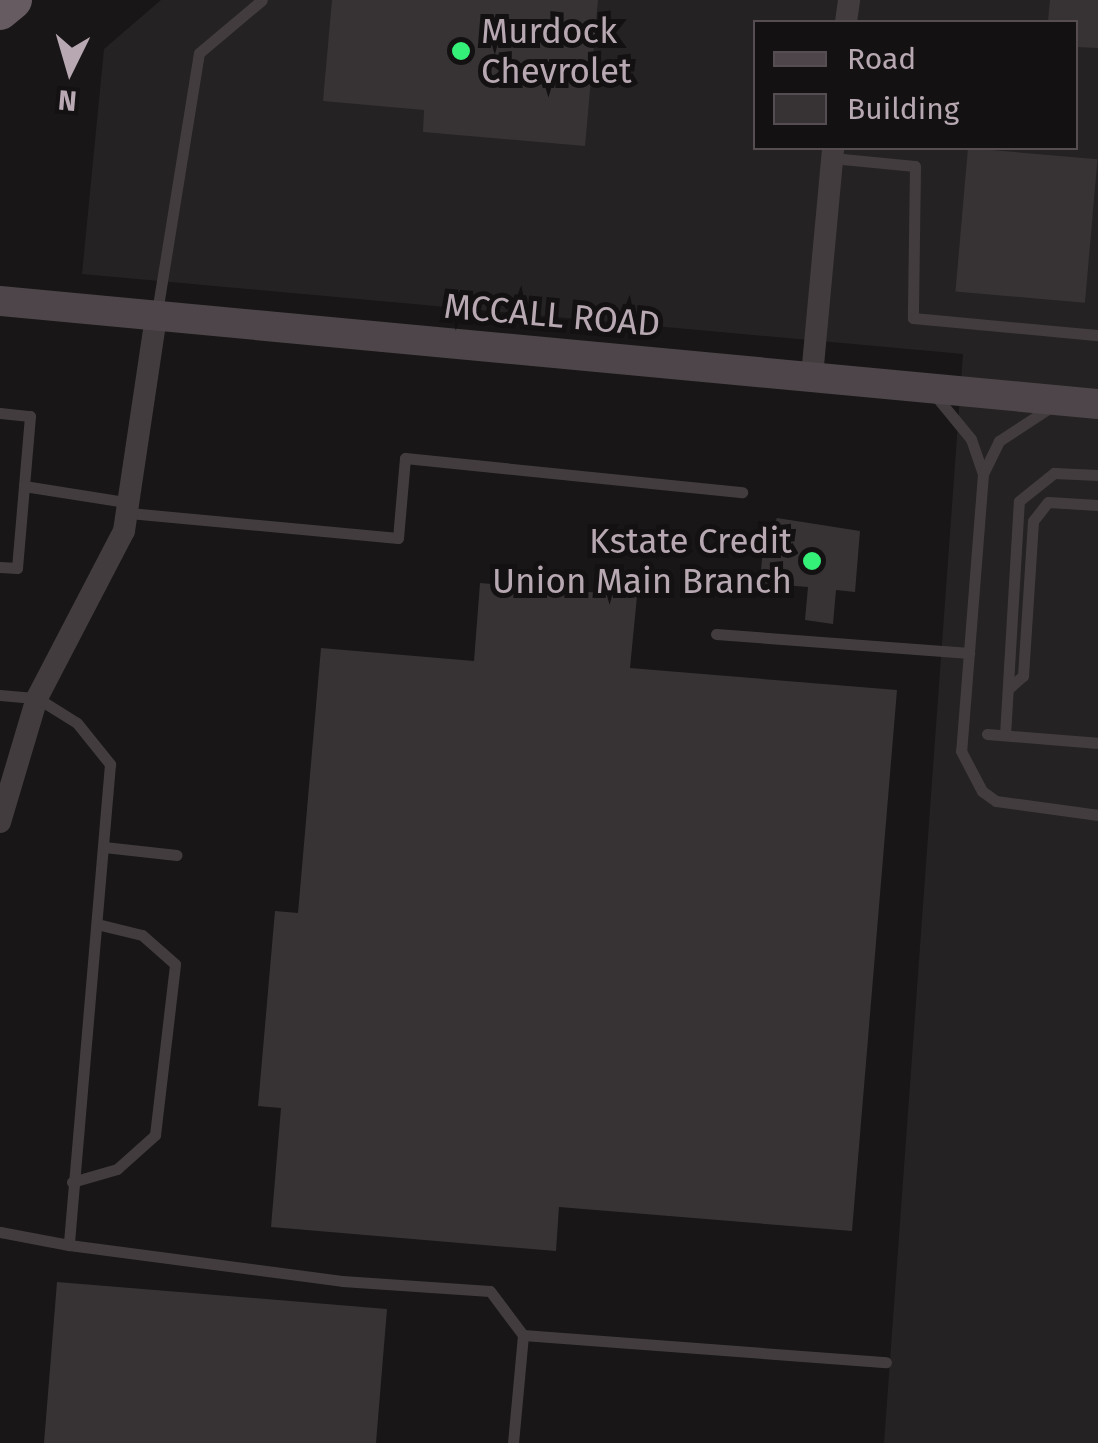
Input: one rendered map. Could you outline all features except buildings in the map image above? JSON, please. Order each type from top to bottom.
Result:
[{"type":"highway","points":[[0,11],[13,0]]},
{"type":"main road","name":"MCCALL ROAD","points":[[0,301],[1098,404]]},
{"type":"street","points":[[812,376],[833,153]]},
{"type":"street","points":[[0,822],[37,698],[106,575],[130,508],[156,318]]},
{"type":"lane","points":[[156,318],[199,53],[262,0]]},
{"type":"lane","points":[[833,153],[915,166],[913,318],[1098,335]]},
{"type":"lane","points":[[928,386],[970,438],[983,474]]},
{"type":"lane","points":[[1062,400],[999,440],[983,474],[961,751],[982,791],[1015,807],[1098,816]]},
{"type":"lane","points":[[0,413],[30,416],[17,568],[0,566]]},
{"type":"lane","points":[[24,486],[130,508],[398,538],[405,458],[742,492]]},
{"type":"lane","points":[[1005,736],[1019,501],[1054,473],[1098,475]]},
{"type":"lane","points":[[1009,688],[1023,676],[1033,521],[1048,502],[1098,505]]},
{"type":"lane","points":[[716,634],[969,653]]},
{"type":"lane","points":[[0,694],[37,698],[104,748],[111,779],[69,1245]]},
{"type":"lane","points":[[987,734],[1098,743]]},
{"type":"lane","points":[[104,847],[177,855]]},
{"type":"lane","points":[[72,1182],[116,1168],[156,1135],[175,964],[142,936],[97,924]]},
{"type":"lane","points":[[0,1232],[342,1282],[490,1291],[523,1335],[513,1443]]},
{"type":"lane","points":[[523,1335],[886,1362]]},
{"type":"shaded area","points":[[161,0],[1098,0],[1098,1443],[884,1443],[963,354],[82,274],[104,49]]},
{"type":"place","name":"Murdock Chevrolet","points":[[461,51]]},
{"type":"place","name":"Kstate Credit Union Main Branch","points":[[812,561]]}]
